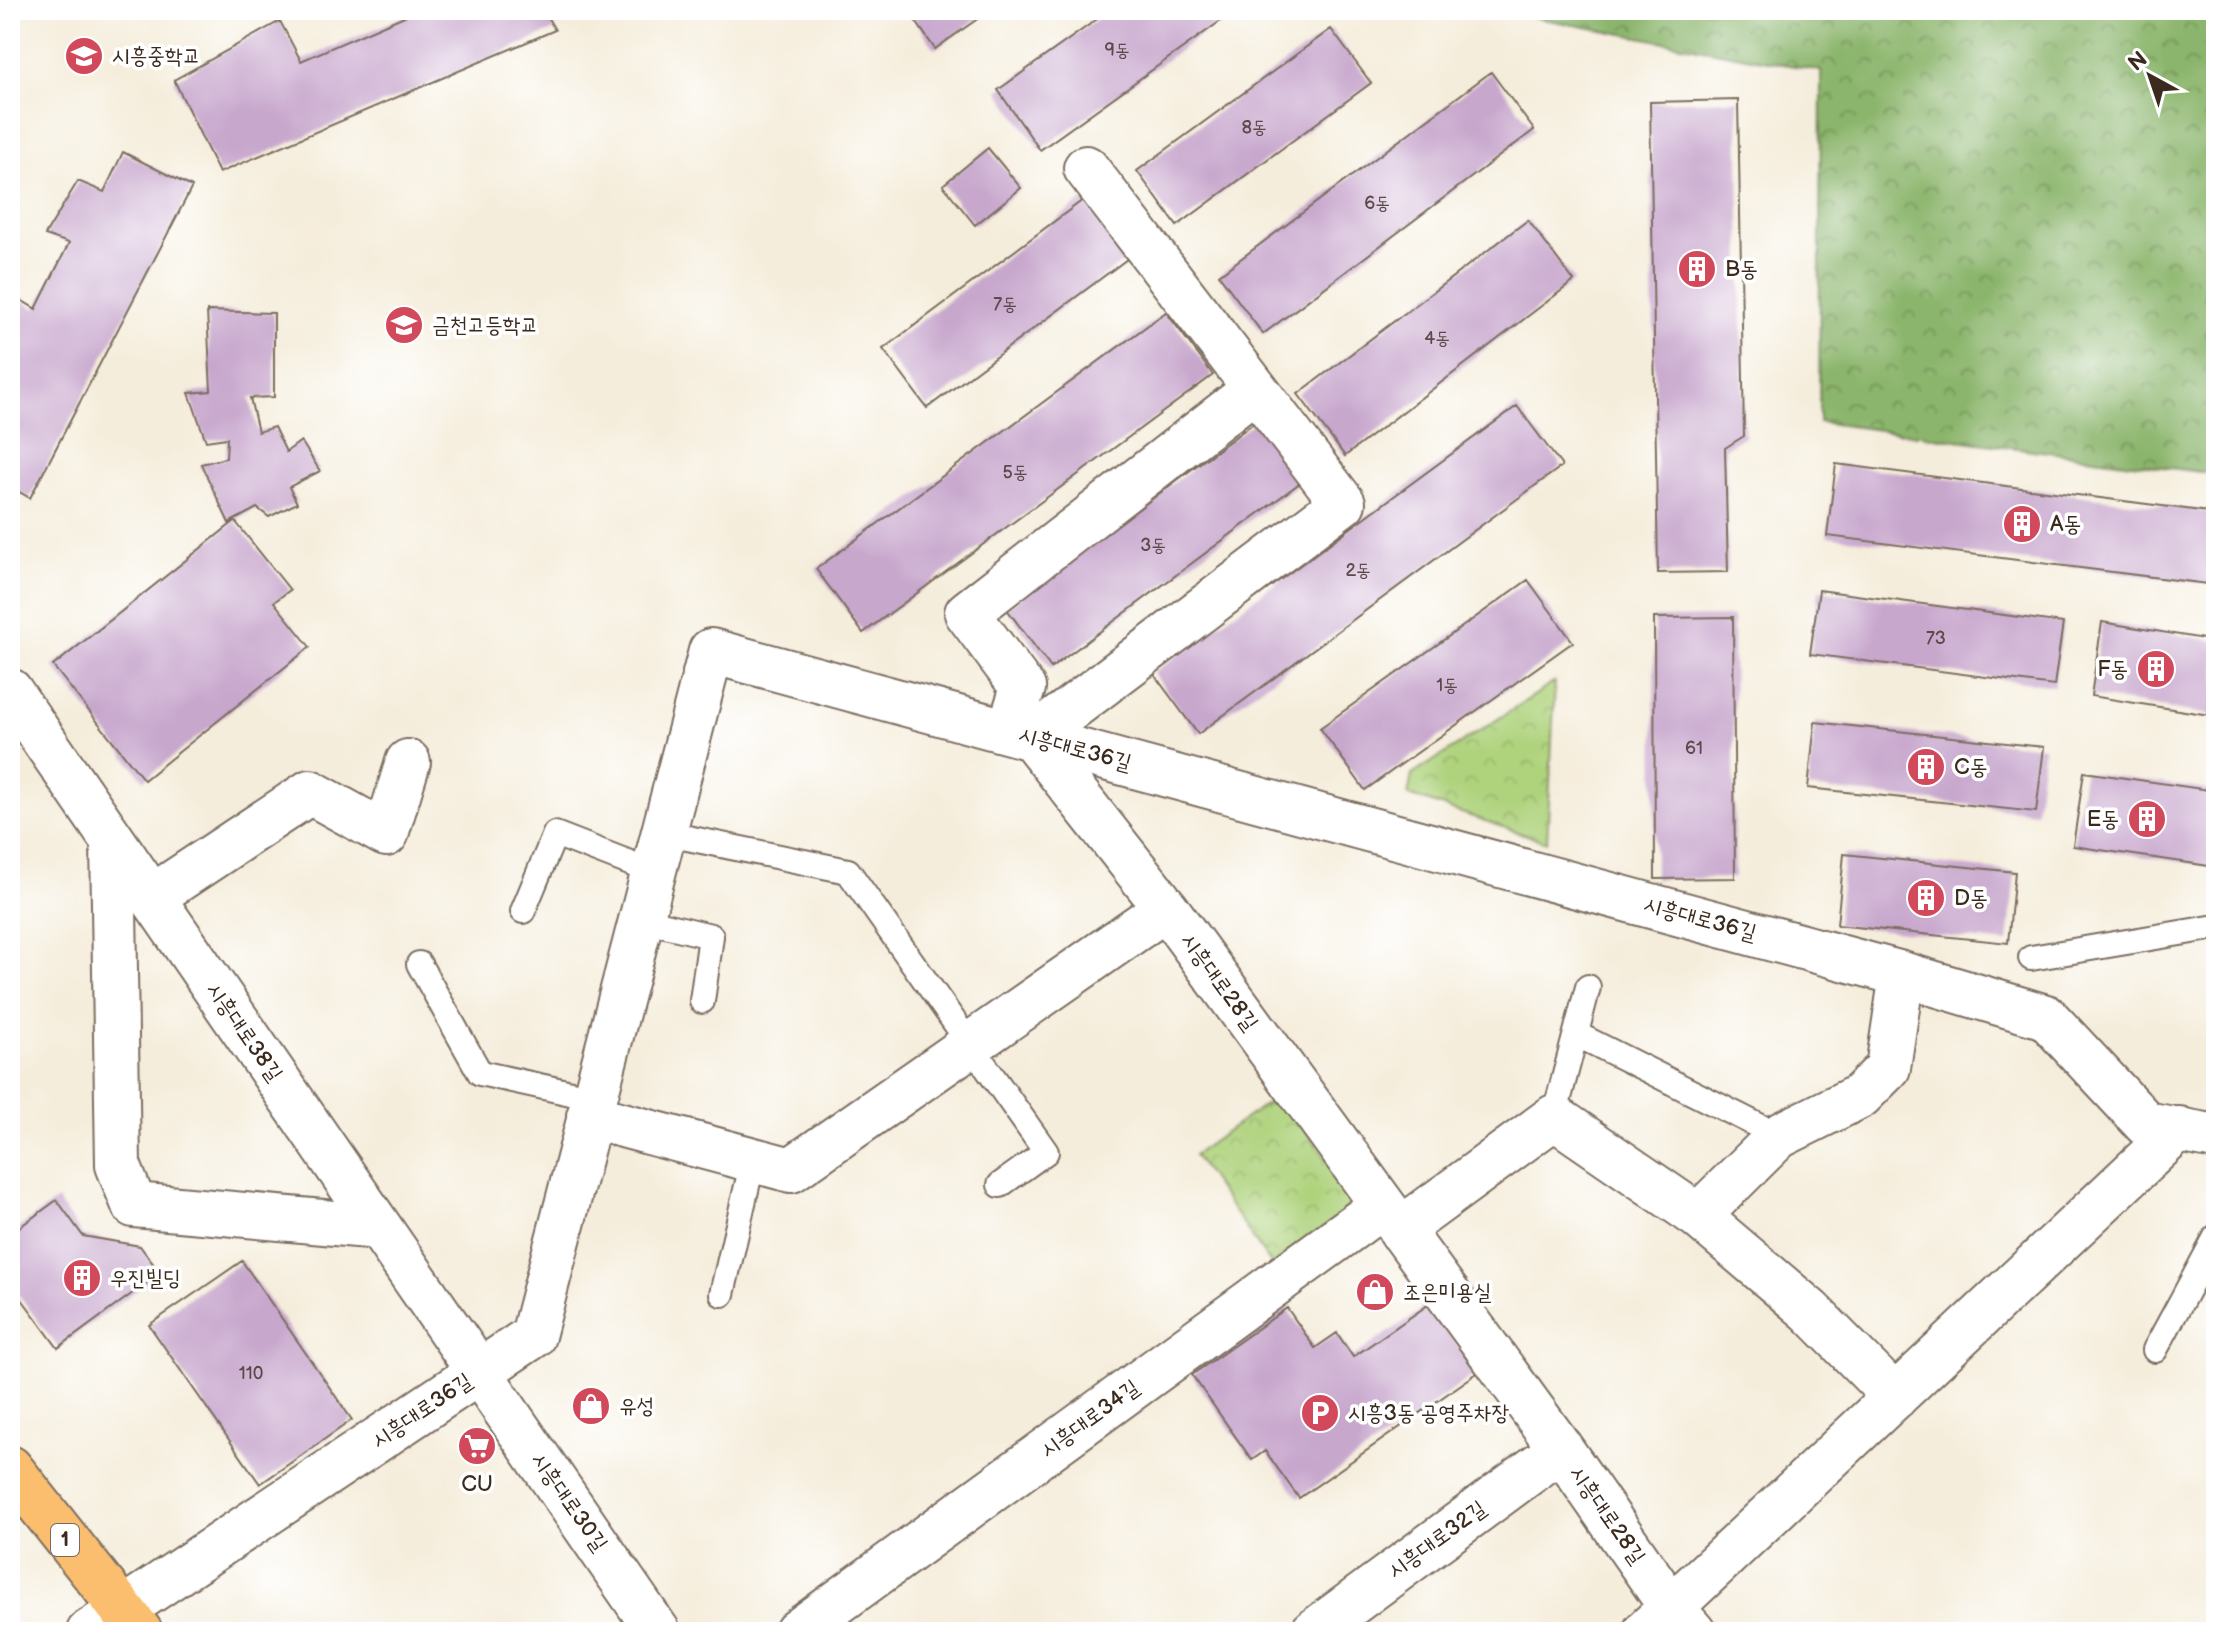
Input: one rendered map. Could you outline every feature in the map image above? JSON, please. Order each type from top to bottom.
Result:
[{"type":"main road","name":"1","points":[[10,1468],[117,1625]]},
{"type":"street","points":[[1021,734],[1343,503],[1086,168]]},
{"type":"street","points":[[1021,734],[1023,688],[967,613],[1255,389]]},
{"type":"street","name":"시흥대로36길","points":[[117,1625],[533,1336],[711,651],[1902,974],[2046,1017],[2146,1124],[2198,1133]]},
{"type":"street","name":"시흥대로38길","points":[[10,691],[479,1372]]},
{"type":"street","name":"시흥대로28길","points":[[1021,734],[1166,908],[1561,1449],[1670,1624],[1895,1397],[2198,1133]]},
{"type":"street","points":[[152,897],[310,792],[386,834],[408,762]]},
{"type":"street","points":[[113,841],[118,1165],[134,1205],[379,1227]]},
{"type":"street","points":[[592,1107],[791,1170],[1166,908]]},
{"type":"street","points":[[1698,1216],[1779,1136],[1860,1096],[1888,1068],[1902,974]]},
{"type":"street","points":[[1391,1218],[1554,1117],[1698,1216],[1810,1311],[1895,1397]]},
{"type":"street","name":"시흥대로34길","points":[[797,1632],[1391,1218]]},
{"type":"street","name":"시흥대로30길","points":[[479,1372],[658,1632]]},
{"type":"street","name":"시흥대로32길","points":[[1313,1632],[1561,1449]]},
{"type":"lane","points":[[523,911],[555,834],[658,852],[848,871],[1046,1152],[1000,1185]]},
{"type":"lane","points":[[640,919],[711,936],[702,1001]]},
{"type":"lane","points":[[2031,958],[2216,927]]},
{"type":"lane","points":[[419,964],[480,1073],[592,1107]]},
{"type":"lane","points":[[1554,1117],[1588,987]]},
{"type":"lane","points":[[1576,1034],[1779,1136]]},
{"type":"lane","points":[[722,1294],[753,1160]]},
{"type":"lane","points":[[2155,1350],[2216,1237]]},
{"type":"green space","points":[[1494,10],[2216,10],[2216,474],[1819,422],[1821,71]]},
{"type":"green space","points":[[1555,682],[1547,842],[1408,795],[1412,775]]},
{"type":"green space","points":[[1280,1094],[1352,1194],[1347,1211],[1272,1265],[1194,1155]]},
{"type":"building","points":[[418,10],[543,10],[555,30],[219,173],[174,80],[280,21],[301,61]]},
{"type":"building","points":[[908,10],[990,10],[935,49]]},
{"type":"building","points":[[1110,10],[1236,10],[1040,150],[998,90]]},
{"type":"building","points":[[1331,29],[1371,83],[1177,226],[1137,171]]},
{"type":"building","points":[[1491,72],[1534,130],[1263,334],[1219,275]]},
{"type":"building","name":"B동","points":[[1738,100],[1744,436],[1725,448],[1728,572],[1658,573],[1650,102]]},
{"type":"building","points":[[988,148],[1021,188],[975,225],[943,185]]},
{"type":"building","points":[[123,152],[192,187],[30,498],[14,489],[10,497],[10,303],[14,296],[36,309],[69,243],[45,235],[78,181],[104,192]]},
{"type":"building","points":[[1083,200],[1127,259],[927,408],[883,349]]},
{"type":"building","points":[[1528,220],[1574,281],[1345,456],[1298,394]]},
{"type":"building","points":[[207,311],[274,313],[274,397],[250,398],[258,432],[274,427],[286,452],[301,441],[320,471],[289,487],[297,503],[269,517],[257,508],[229,523],[201,464],[226,458],[227,438],[206,441],[189,393],[211,391]]},
{"type":"building","points":[[1166,312],[1213,375],[863,633],[816,569]]},
{"type":"building","points":[[1517,406],[1562,466],[1198,734],[1153,673]]},
{"type":"building","points":[[1255,422],[1301,482],[1051,668],[1006,608]]},
{"type":"building","name":"A동","points":[[1836,464],[2216,513],[2216,585],[1827,536]]},
{"type":"building","points":[[235,521],[290,590],[274,602],[310,647],[144,780],[53,666]]},
{"type":"building","points":[[1528,580],[1573,642],[1365,790],[1320,728]]},
{"type":"building","points":[[1819,590],[2063,623],[2054,686],[1810,654]]},
{"type":"building","points":[[1733,617],[1735,878],[1655,879],[1654,618]]},
{"type":"building","name":"F동","points":[[2102,622],[2216,641],[2216,716],[2091,696]]},
{"type":"building","name":"C동","points":[[1815,722],[2044,747],[2036,812],[1808,788]]},
{"type":"building","name":"E동","points":[[2084,772],[2216,791],[2216,867],[2073,846]]},
{"type":"building","name":"D동","points":[[1844,854],[2015,872],[2008,943],[1837,925]]},
{"type":"building","name":"우진빌딩","points":[[57,1200],[83,1236],[140,1246],[160,1273],[58,1348],[10,1283],[10,1234]]},
{"type":"building","points":[[242,1261],[352,1420],[260,1484],[149,1325]]},
{"type":"building","name":"시흥3동 공영주차장","points":[[1428,1305],[1477,1373],[1299,1498],[1265,1451],[1252,1460],[1192,1375],[1287,1308],[1315,1348],[1337,1333],[1353,1357]]},
{"type":"place","name":"시흥중학교","points":[[84,56]]},
{"type":"place","name":"B동","points":[[1697,269]]},
{"type":"place","name":"금천고등학교","points":[[404,325]]},
{"type":"place","name":"A동","points":[[2022,524]]},
{"type":"place","name":"F동","points":[[2156,669]]},
{"type":"place","name":"C동","points":[[1926,767]]},
{"type":"place","name":"E동","points":[[2147,819]]},
{"type":"place","name":"D동","points":[[1926,898]]},
{"type":"place","name":"우진빌딩","points":[[82,1278]]},
{"type":"place","name":"조은미용실","points":[[1375,1292]]},
{"type":"place","name":"유성","points":[[591,1406]]},
{"type":"place","name":"시흥3동 공영주차장","points":[[1320,1413]]},
{"type":"place","name":"CU","points":[[477,1446]]}]
